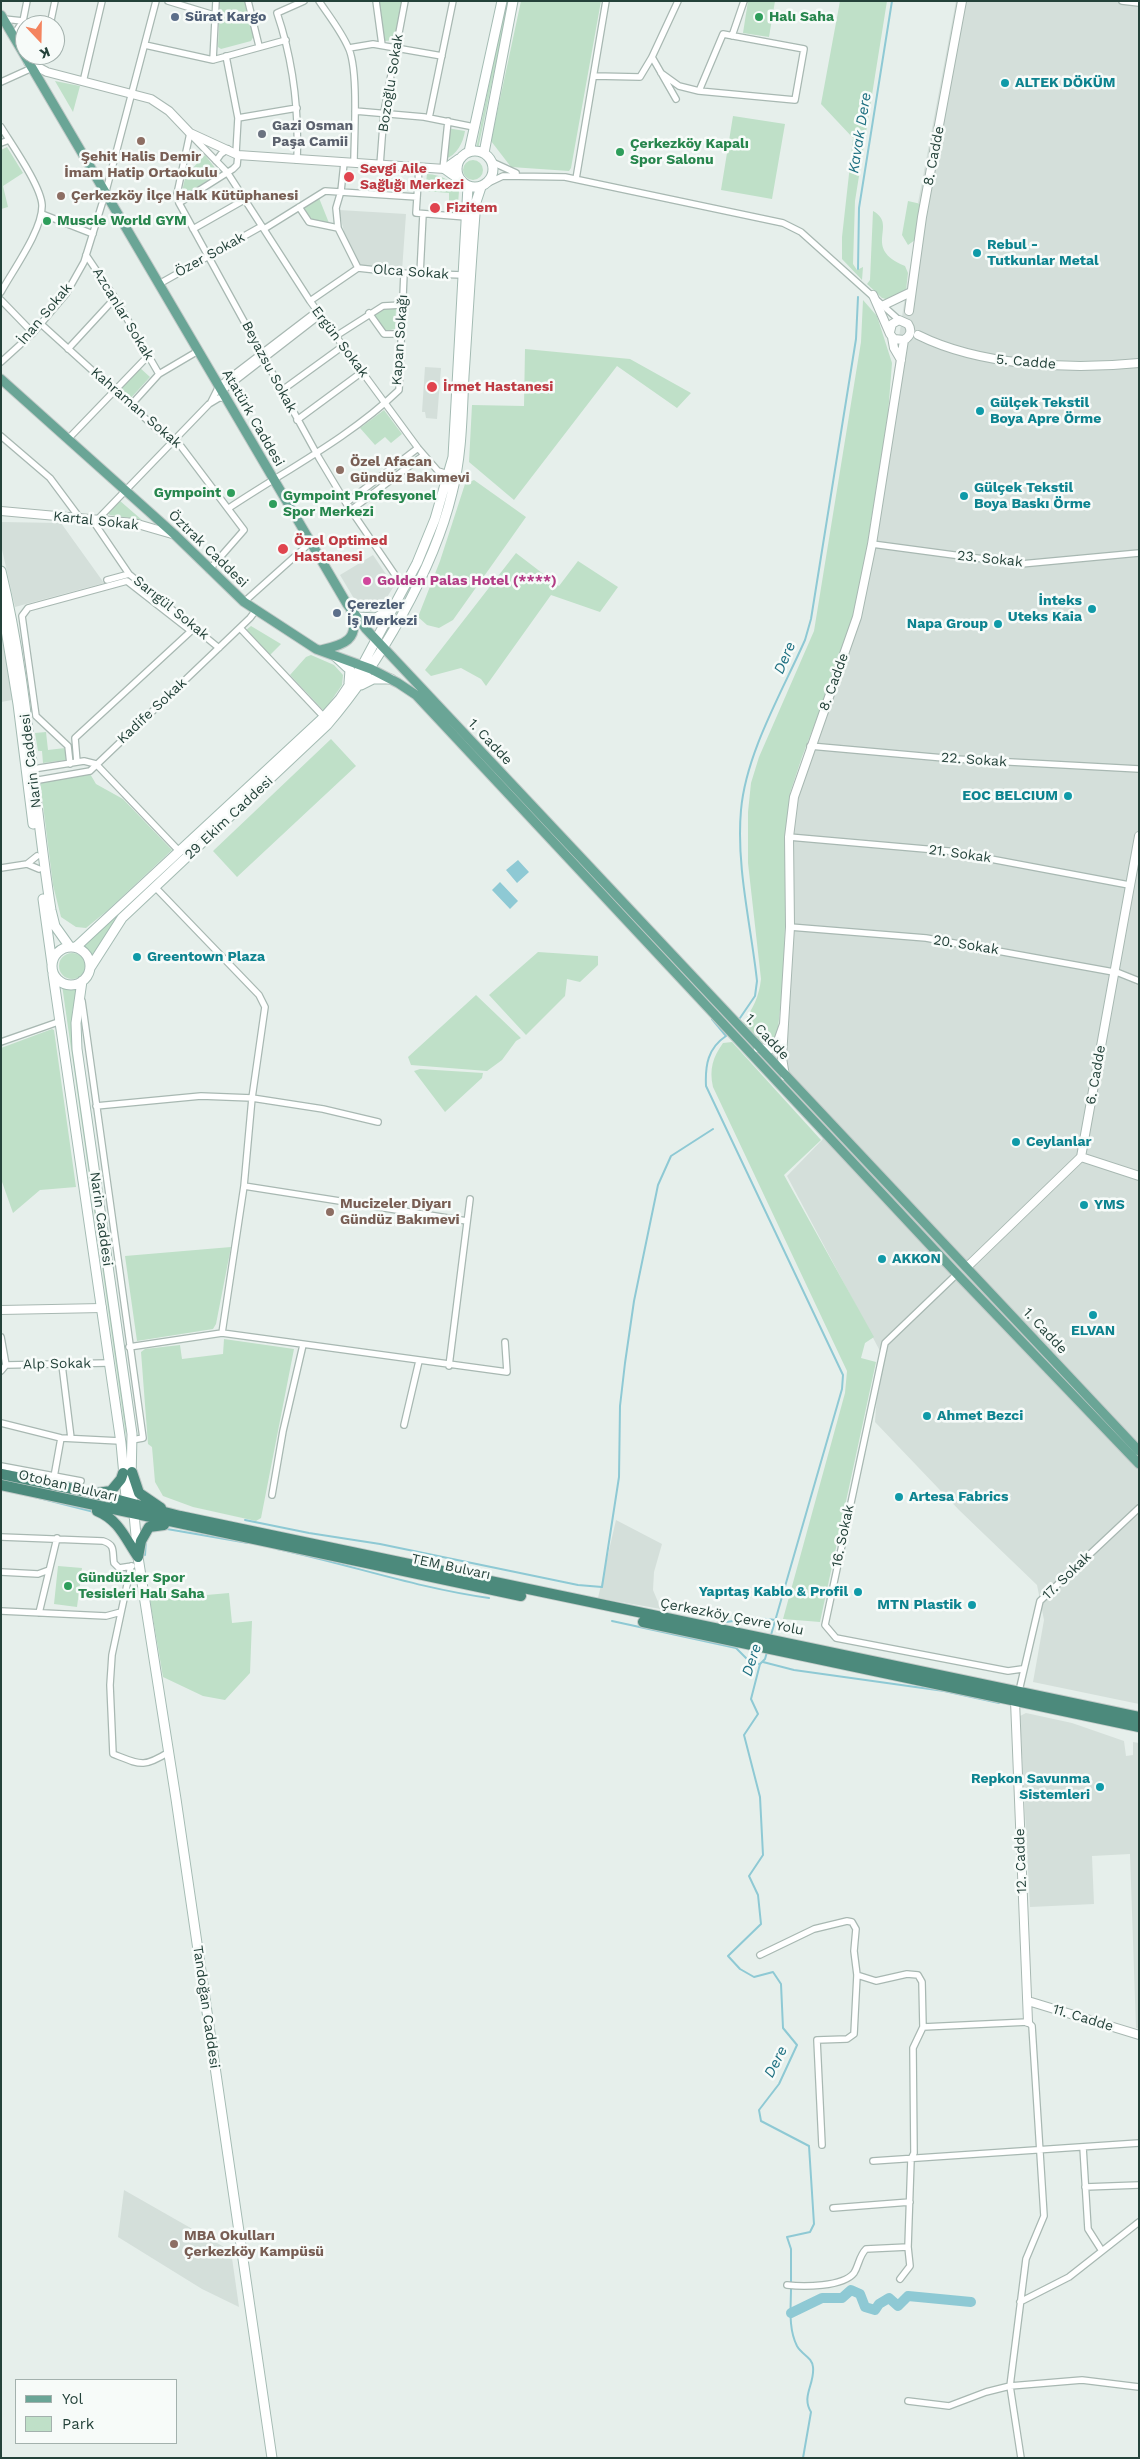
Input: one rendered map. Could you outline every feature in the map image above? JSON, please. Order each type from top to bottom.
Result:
[{"type":"highway","points":[[92,1493],[112,1490],[128,1472],[139,1493],[155,1505],[180,1516]]},
{"type":"highway","name":"Otoban Bulvarı","points":[[1,1474],[92,1493],[130,1509]]},
{"type":"highway","name":"Otoban Bulvarı","points":[[1,1485],[57,1497],[130,1509]]},
{"type":"highway","points":[[57,1497],[107,1516],[115,1521],[136,1563]]},
{"type":"highway","points":[[130,1509],[180,1516]]},
{"type":"highway","name":"TEM Bulvarı","points":[[130,1509],[192,1526],[762,1642]]},
{"type":"highway","name":"Çerkezköy Çevre Yolu","points":[[180,1516],[1017,1696]]},
{"type":"highway","points":[[136,1563],[141,1541],[149,1527],[154,1525],[192,1526]]},
{"type":"highway","name":"Çerkezköy Çevre Yolu","points":[[814,1652],[896,1674],[1139,1717]]},
{"type":"highway","points":[[1017,1696],[1139,1727]]},
{"type":"main road","points":[[469,152],[502,1]]},
{"type":"main road","points":[[484,153],[514,1]]},
{"type":"main road","points":[[2,17],[15,39]]},
{"type":"main road","points":[[30,65],[106,191]]},
{"type":"main road","points":[[379,644],[393,628],[444,521],[452,475],[475,208],[483,185],[493,174],[492,162],[484,153],[469,152],[444,169],[468,186],[483,185]]},
{"type":"main road","points":[[460,158],[457,169],[460,179]]},
{"type":"main road","points":[[452,475],[468,186]]},
{"type":"main road","name":"Atatürk Caddesi","points":[[106,191],[158,284],[347,604],[379,644]]},
{"type":"main road","name":"Öztrak Caddesi","points":[[1,379],[174,534],[244,602],[321,650],[366,668]]},
{"type":"main road","points":[[366,668],[379,644],[394,606],[429,549]]},
{"type":"main road","name":"Narin Caddesi","points":[[1,571],[12,606],[51,910],[55,926],[73,947]]},
{"type":"main road","name":"Narin Caddesi","points":[[1,599],[18,704],[25,772],[52,964]]},
{"type":"main road","points":[[321,650],[345,643],[352,635],[354,622],[347,604]]},
{"type":"main road","points":[[357,617],[376,618],[394,606]]},
{"type":"main road","points":[[393,628],[392,649],[398,664]]},
{"type":"main road","name":"1. Cadde","points":[[379,644],[725,1018],[957,1274],[1139,1464]]},
{"type":"main road","points":[[336,657],[350,670],[348,686]]},
{"type":"main road","name":"1. Cadde","points":[[366,668],[392,680],[416,695],[725,1018]]},
{"type":"main road","name":"29 Ekim Caddesi","points":[[73,947],[180,852],[324,717],[348,686],[366,668]]},
{"type":"main road","name":"29 Ekim Caddesi","points":[[90,968],[100,948],[122,918],[327,725],[358,686],[366,668]]},
{"type":"main road","points":[[358,686],[373,679],[392,680]]},
{"type":"main road","points":[[73,947],[85,953],[90,968],[81,985],[66,984],[53,974],[52,964],[56,954],[73,947]]},
{"type":"main road","name":"Narin Caddesi","points":[[53,974],[102,1308],[108,1363],[128,1472]]},
{"type":"main road","name":"Narin Caddesi","points":[[81,985],[76,1023],[77,1049],[132,1440],[132,1457],[128,1472]]},
{"type":"main road","name":"1. Cadde","points":[[736,1030],[758,1048],[785,1076],[967,1266],[1139,1450]]},
{"type":"main road","name":"Tandoğan Caddesi","points":[[128,1472],[136,1563],[169,1752],[272,2458]]},
{"type":"street","points":[[24,15],[28,1]]},
{"type":"street","points":[[52,15],[55,1]]},
{"type":"street","points":[[83,82],[102,1]]},
{"type":"street","name":"İnan Sokak","points":[[1,362],[41,324],[66,294],[86,255],[110,178],[156,1]]},
{"type":"street","points":[[168,1],[216,16]]},
{"type":"street","points":[[213,60],[216,1]]},
{"type":"street","points":[[248,1],[259,46]]},
{"type":"street","points":[[298,160],[297,108],[286,40],[277,13],[304,1]]},
{"type":"street","points":[[319,1],[349,48],[355,111],[354,164]]},
{"type":"street","points":[[376,1],[382,45]]},
{"type":"street","name":"Bozoğlu Sokak","points":[[380,165],[384,112],[404,1]]},
{"type":"street","points":[[429,118],[453,1]]},
{"type":"street","points":[[594,76],[640,77],[652,57],[678,1]]},
{"type":"street","points":[[732,36],[744,1]]},
{"type":"street","name":"8. Cadde","points":[[909,325],[911,292],[922,217],[962,1]]},
{"type":"street","points":[[1122,1],[1139,3]]},
{"type":"street","points":[[576,179],[606,2]]},
{"type":"street","points":[[2,17],[15,19]]},
{"type":"street","points":[[661,73],[679,86],[699,91],[795,100],[804,49],[723,34],[699,91]]},
{"type":"street","points":[[145,45],[213,60],[286,40]]},
{"type":"street","points":[[349,48],[382,45],[395,46],[442,56]]},
{"type":"street","points":[[226,56],[238,118],[238,156],[233,169],[239,192]]},
{"type":"street","points":[[652,57],[676,99]]},
{"type":"street","points":[[1,82],[30,65],[83,82],[131,92],[151,99],[169,111],[190,133],[228,149],[238,156],[444,169],[448,121]]},
{"type":"street","points":[[238,118],[297,108]]},
{"type":"street","points":[[355,111],[384,112],[429,118],[474,128]]},
{"type":"street","points":[[1,127],[41,196],[42,214],[1,292]]},
{"type":"street","name":"Ergün Sokak","points":[[190,133],[227,172],[318,313],[418,448],[438,471],[452,475]]},
{"type":"street","name":"Beyazsu Sokak","points":[[190,133],[176,194],[179,203],[316,454],[346,503],[404,588]]},
{"type":"street","points":[[1,143],[9,140]]},
{"type":"street","points":[[216,161],[228,149]]},
{"type":"street","points":[[492,162],[520,175]]},
{"type":"street","points":[[344,163],[341,191],[336,208],[338,228],[358,268]]},
{"type":"street","points":[[419,168],[416,214],[466,217]]},
{"type":"street","points":[[179,203],[233,169]]},
{"type":"street","points":[[483,185],[503,176],[520,175],[576,179],[783,223],[801,232],[900,320],[909,325],[910,337],[896,340],[891,334],[892,324],[900,320],[909,311]]},
{"type":"street","name":"Özer Sokak","points":[[158,284],[263,228],[325,191],[417,197]]},
{"type":"street","points":[[193,229],[244,200]]},
{"type":"street","points":[[299,207],[309,222],[338,228]]},
{"type":"street","points":[[42,214],[93,234]]},
{"type":"street","points":[[420,274],[423,214]]},
{"type":"street","name":"Azcanlar Sokak","points":[[86,255],[115,298],[159,374]]},
{"type":"street","name":"Olca Sokak","points":[[310,301],[358,268],[404,273],[463,275]]},
{"type":"street","name":"Kapan Sokağı","points":[[386,403],[398,390],[404,273]]},
{"type":"street","points":[[884,305],[911,292]]},
{"type":"street","points":[[873,296],[901,361]]},
{"type":"street","points":[[68,349],[115,298]]},
{"type":"street","points":[[1,300],[32,333]]},
{"type":"street","points":[[336,336],[369,313],[384,306],[402,305]]},
{"type":"street","points":[[94,519],[127,491],[222,392],[263,355],[318,313]]},
{"type":"street","points":[[369,313],[384,334],[402,334]]},
{"type":"street","name":"Kahraman Sokak","points":[[41,324],[130,406],[172,442],[177,441],[229,508],[244,530],[209,570]]},
{"type":"street","name":"8. Cadde","points":[[785,1076],[782,1058],[790,927],[789,837],[794,797],[810,746],[857,617],[872,544],[901,361],[910,337]]},
{"type":"street","name":"5. Cadde","points":[[910,337],[980,358],[1084,366],[1139,363]]},
{"type":"street","points":[[281,391],[343,346]]},
{"type":"street","points":[[130,406],[159,374],[198,351]]},
{"type":"street","points":[[69,438],[148,356]]},
{"type":"street","points":[[297,420],[362,372]]},
{"type":"street","points":[[210,404],[219,398],[222,392]]},
{"type":"street","points":[[229,508],[316,454],[386,403]]},
{"type":"street","points":[[1,436],[50,478],[79,517]]},
{"type":"street","points":[[346,503],[418,448]]},
{"type":"street","points":[[351,510],[424,455]]},
{"type":"street","points":[[1,511],[17,514]]},
{"type":"street","points":[[1,516],[17,514]]},
{"type":"street","name":"Kartal Sokak","points":[[17,514],[79,517],[134,523],[174,534]]},
{"type":"street","name":"Sarıgül Sokak","points":[[94,519],[129,574],[219,648]]},
{"type":"street","points":[[244,602],[311,542]]},
{"type":"street","name":"23. Sokak","points":[[872,544],[1021,564],[1139,553]]},
{"type":"street","points":[[107,580],[129,574]]},
{"type":"street","points":[[70,764],[68,746],[36,716],[22,616],[28,608],[127,581],[191,631],[75,738],[77,761]]},
{"type":"street","name":"Kadife Sokak","points":[[33,781],[90,771],[240,628],[256,610]]},
{"type":"street","points":[[240,628],[324,717]]},
{"type":"street","name":"22. Sokak","points":[[810,746],[955,759],[1139,769]]},
{"type":"street","points":[[33,770],[70,764],[77,761],[96,764],[180,852]]},
{"type":"street","name":"6. Cadde","points":[[1081,1157],[1139,836]]},
{"type":"street","name":"21. Sokak","points":[[789,837],[948,851],[1129,885]]},
{"type":"street","points":[[1,868],[27,864],[37,856]]},
{"type":"street","points":[[27,864],[39,869]]},
{"type":"street","points":[[155,887],[263,1001],[265,1007],[252,1098],[244,1186],[222,1333]]},
{"type":"street","name":"20. Sokak","points":[[790,927],[926,938],[1114,972],[1139,981]]},
{"type":"street","points":[[1,1424],[61,1438],[121,1442],[143,1438],[96,1106],[81,985]]},
{"type":"street","points":[[1,1042],[61,1021]]},
{"type":"street","name":"8. Cadde","points":[[758,1048],[771,1049],[778,1044],[784,1024]]},
{"type":"street","points":[[96,1106],[201,1096],[252,1098],[323,1109],[378,1122]]},
{"type":"street","points":[[967,1266],[1081,1157],[1139,1176]]},
{"type":"street","points":[[244,1186],[467,1221]]},
{"type":"street","points":[[449,1366],[470,1199]]},
{"type":"street","name":"16. Sokak","points":[[957,1274],[885,1342],[825,1625],[836,1638],[1008,1671],[1022,1669]]},
{"type":"street","points":[[1,1310],[102,1308]]},
{"type":"street","points":[[130,1347],[222,1333],[449,1366],[507,1372],[504,1342]]},
{"type":"street","points":[[1,1337],[6,1365],[1,1371]]},
{"type":"street","points":[[272,1494],[283,1431],[303,1345]]},
{"type":"street","points":[[404,1425],[419,1361]]},
{"type":"street","name":"Alp Sokak","points":[[6,1365],[108,1363]]},
{"type":"street","points":[[62,1365],[71,1438]]},
{"type":"street","points":[[54,1477],[61,1438]]},
{"type":"street","points":[[1,1466],[81,1482]]},
{"type":"street","name":"17. Sokak","points":[[1017,1696],[1040,1601],[1139,1508]]},
{"type":"street","points":[[1,1537],[83,1539],[110,1543],[114,1563],[119,1568],[136,1563]]},
{"type":"street","points":[[39,1613],[57,1538]]},
{"type":"street","points":[[136,1563],[121,1612],[112,1655],[110,1684],[113,1754],[138,1764],[151,1763],[169,1752]]},
{"type":"street","points":[[1,1572],[38,1574],[49,1570]]},
{"type":"street","points":[[1,1611],[106,1616],[121,1612]]},
{"type":"street","name":"12. Cadde","points":[[1017,1696],[1028,2022]]},
{"type":"street","points":[[760,1955],[814,1929],[847,1921],[852,1922],[856,1929],[854,1951],[857,1975],[854,2034],[847,2039],[817,2040],[822,2145]]},
{"type":"street","points":[[857,1975],[876,1981],[907,1974],[918,1975],[922,1982],[923,2028],[913,2048],[914,2153],[911,2159],[908,2247],[910,2266],[900,2279]]},
{"type":"street","name":"11. Cadde","points":[[1028,2001],[1139,2035]]},
{"type":"street","points":[[923,2028],[1028,2022],[1032,2035],[1044,2216],[1026,2259],[1010,2386],[1021,2458]]},
{"type":"street","points":[[873,2161],[1139,2144]]},
{"type":"street","points":[[1083,2147],[1088,2229],[1102,2251]]},
{"type":"street","points":[[1086,2187],[1139,2186]]},
{"type":"street","points":[[833,2208],[910,2202]]},
{"type":"street","points":[[1020,2302],[1069,2277],[1139,2222]]},
{"type":"street","points":[[787,2285],[831,2284],[849,2278],[855,2272],[862,2253],[866,2249],[908,2247]]},
{"type":"street","points":[[908,2401],[949,2406],[986,2392],[1010,2386],[1082,2380],[1139,2387]]},
{"type":"shaded area","points":[[956,1],[1139,1],[1139,1704],[1033,1682],[1044,1620],[1037,1585],[959,1510],[875,1422],[880,1351],[787,1176],[823,1139],[787,1072],[788,925],[792,789],[858,616],[906,290],[921,204],[918,203]]},
{"type":"shaded area","points":[[339,210],[406,214],[402,271],[361,267],[344,232]]},
{"type":"shaded area","name":"İrmet Hastanesi","points":[[425,367],[441,368],[437,419],[426,418],[425,412],[422,412]]},
{"type":"shaded area","points":[[1,522],[61,523],[104,583],[15,607],[1,545]]},
{"type":"shaded area","name":"Golden Palas Hotel (****)","points":[[373,555],[394,586],[379,610],[367,612],[359,607],[340,575]]},
{"type":"shaded area","points":[[1,629],[12,700],[1,702]]},
{"type":"shaded area","points":[[616,1520],[662,1544],[654,1572],[653,1590],[661,1609],[598,1598]]},
{"type":"shaded area","points":[[1026,1713],[1072,1723],[1124,1741],[1126,1756],[1133,1755],[1133,1742],[1139,1743],[1139,2029],[1136,2028],[1130,1854],[1092,1856],[1094,1904],[1030,1907],[1020,1716]]},
{"type":"shaded area","name":"MBA Okulları Çerkezköy Kampüsü","points":[[124,2190],[231,2251],[239,2307],[202,2289],[118,2237]]},
{"type":"green space","points":[[220,1],[245,1],[254,36],[251,41],[221,49],[218,47]]},
{"type":"green space","points":[[379,1],[402,1],[395,40],[385,41]]},
{"type":"green space","points":[[506,1],[509,1],[478,149],[476,149]]},
{"type":"green space","points":[[521,1],[601,1],[569,171],[511,167],[491,141]]},
{"type":"green space","name":"Halı Saha","points":[[748,1],[775,1],[769,37],[743,33]]},
{"type":"green space","points":[[840,1],[887,1],[855,201],[853,264],[857,270],[863,267],[862,280],[842,259],[842,237],[853,138],[821,104]]},
{"type":"green space","points":[[55,81],[80,86],[73,112]]},
{"type":"green space","points":[[733,116],[785,124],[772,199],[721,190]]},
{"type":"green space","points":[[447,128],[465,131],[459,148],[453,155],[445,159]]},
{"type":"green space","points":[[7,147],[23,173],[3,186],[8,207],[1,209],[1,150]]},
{"type":"green space","points":[[205,155],[219,173],[185,195],[182,191],[187,170],[189,172]]},
{"type":"green space","points":[[473,160],[480,163],[483,170],[480,177],[473,180],[466,177],[463,170],[466,163]]},
{"type":"green space","points":[[427,174],[437,175],[452,183],[459,191],[458,204],[449,203],[449,193],[425,191]]},
{"type":"green space","points":[[319,198],[329,223],[312,220],[303,208]]},
{"type":"green space","points":[[908,201],[921,204],[915,240],[908,245],[902,235]]},
{"type":"green space","points":[[873,211],[880,217],[883,223],[882,244],[885,252],[892,259],[905,266],[908,273],[906,290],[889,300],[882,298],[867,284],[870,280]]},
{"type":"green space","points":[[863,300],[877,316],[892,363],[888,414],[856,616],[790,793],[783,981],[777,1038],[772,1045],[763,1045],[743,1023],[755,1002],[761,979],[748,863],[748,812],[751,783],[759,757],[814,631],[861,342]]},
{"type":"green space","points":[[382,309],[396,309],[395,329],[385,331],[373,314]]},
{"type":"green space","points":[[525,349],[630,359],[691,393],[677,408],[617,366],[514,500],[469,462],[472,405],[524,406]]},
{"type":"green space","points":[[139,367],[150,377],[129,400],[117,390]]},
{"type":"green space","points":[[384,410],[402,434],[391,443],[385,437],[375,445],[360,428]]},
{"type":"green space","points":[[474,480],[526,517],[453,620],[439,628],[427,625],[418,617],[440,561],[465,484]]},
{"type":"green space","points":[[119,500],[142,520],[110,515],[106,512]]},
{"type":"green space","points":[[516,553],[559,586],[578,561],[618,587],[600,612],[551,595],[486,686],[481,679],[461,668],[431,676],[425,670]]},
{"type":"green space","points":[[251,626],[281,644],[270,655],[246,630]]},
{"type":"green space","points":[[311,655],[334,665],[343,675],[342,685],[324,711],[290,675],[306,657]]},
{"type":"green space","points":[[327,725],[121,917],[91,960],[86,952],[79,947],[205,830]]},
{"type":"green space","points":[[46,732],[48,750],[65,748],[66,760],[43,763],[42,751],[38,751],[35,733]]},
{"type":"green space","points":[[331,739],[356,766],[237,877],[213,851]]},
{"type":"green space","points":[[89,772],[96,784],[123,799],[172,850],[86,928],[76,927],[61,917],[53,885],[40,781]]},
{"type":"green space","points":[[538,952],[598,956],[598,965],[580,982],[567,979],[565,996],[526,1035],[489,995]]},
{"type":"green space","points":[[72,953],[81,957],[85,966],[81,975],[72,979],[63,975],[59,966],[63,957]]},
{"type":"green space","points":[[62,985],[78,989],[72,1012],[72,1036],[126,1436]]},
{"type":"green space","points":[[476,995],[521,1038],[516,1041],[502,1060],[487,1071],[411,1065],[408,1057]]},
{"type":"green space","points":[[52,1029],[54,1030],[76,1187],[40,1190],[13,1213],[1,1179],[1,1048]]},
{"type":"green space","points":[[732,1042],[821,1140],[784,1175],[874,1337],[865,1343],[861,1358],[876,1362],[820,1622],[783,1619],[845,1393],[847,1371],[713,1087],[711,1075],[714,1058],[723,1043]]},
{"type":"green space","points":[[420,1069],[483,1073],[482,1078],[445,1112],[414,1071]]},
{"type":"green space","points":[[231,1247],[216,1324],[213,1329],[137,1341],[125,1256]]},
{"type":"green space","points":[[224,1339],[294,1349],[261,1518],[256,1521],[193,1507],[163,1496],[155,1482],[152,1447],[148,1444],[141,1352],[145,1349],[180,1345],[182,1359],[223,1354]]},
{"type":"green space","name":"Gündüzler Spor Tesisleri Halı Saha","points":[[58,1566],[82,1568],[77,1607],[54,1604]]},
{"type":"green space","points":[[229,1593],[232,1623],[252,1621],[250,1673],[225,1700],[203,1696],[163,1677],[150,1600]]},
{"type":"water","points":[[518,860],[529,872],[517,883],[506,870]]},
{"type":"water","points":[[500,882],[518,901],[510,909],[492,890]]},
{"type":"waterway","name":"Kavak Dere","points":[[858,269],[859,208],[892,1]]},
{"type":"waterway","name":"Dere","points":[[740,1018],[755,996],[757,981],[742,874],[740,831],[744,788],[757,745],[805,640],[811,619],[856,339],[858,297]]},
{"type":"waterway","points":[[712,1019],[726,1036],[711,1052],[707,1064],[706,1086],[843,1375],[842,1389],[771,1635]]},
{"type":"waterway","points":[[245,1520],[309,1533],[380,1544],[578,1585],[602,1587],[619,1477],[620,1406],[625,1363],[634,1301],[658,1185],[671,1156],[713,1129]]},
{"type":"waterway","points":[[35,1497],[94,1512]]},
{"type":"waterway","points":[[167,1529],[248,1543]]},
{"type":"waterway","points":[[145,1555],[146,1540]]},
{"type":"waterway","points":[[277,1549],[409,1582],[489,1598]]},
{"type":"waterway","points":[[726,1622],[756,1618],[776,1620]]},
{"type":"waterway","points":[[612,1621],[736,1648],[751,1663],[760,1664]]},
{"type":"waterway","name":"Dere","points":[[767,1652],[765,1659],[760,1664],[751,1699],[758,1714],[744,1735],[760,1797],[763,1855],[749,1876],[758,1895],[761,1924],[728,1956],[740,1969],[754,1977],[773,1972],[781,1984],[783,2028],[797,2045],[779,2084],[759,2110],[761,2121],[809,2146],[814,2224],[810,2232],[787,2237],[791,2249],[791,2283]]},
{"type":"waterway","points":[[763,1662],[794,1670],[944,1691],[999,1703]]},
{"type":"waterway","name":"Dere","points":[[791,2288],[792,2332],[797,2346],[811,2361],[813,2367],[807,2401],[811,2412],[803,2458]]},
{"type":"waterway","points":[[791,2313],[822,2298],[842,2298],[851,2290],[860,2294],[865,2307],[875,2310],[879,2304],[889,2298],[898,2306],[908,2296],[971,2302]]},
{"type":"place","name":"Sürat Kargo","points":[[175,17]]},
{"type":"place","name":"Halı Saha","points":[[759,17]]},
{"type":"place","name":"ALTEK DÖKÜM","points":[[1005,83]]},
{"type":"place","name":"Gazi Osman Paşa Camii","points":[[262,134]]},
{"type":"place","name":"Şehit Halis Demir İmam Hatip Ortaokulu","points":[[141,141]]},
{"type":"place","name":"Çerkezköy Kapalı Spor Salonu","points":[[620,152]]},
{"type":"place","name":"Sevgi Aile Sağlığı Merkezi","points":[[349,177]]},
{"type":"place","name":"Çerkezköy İlçe Halk Kütüphanesi","points":[[61,196]]},
{"type":"place","name":"Fizitem","points":[[435,208]]},
{"type":"place","name":"Muscle World GYM","points":[[47,221]]},
{"type":"place","name":"Rebul - Tutkunlar Metal","points":[[977,253]]},
{"type":"place","name":"İrmet Hastanesi","points":[[432,387]]},
{"type":"place","name":"Gülçek Tekstil Boya Apre Örme","points":[[980,411]]},
{"type":"place","name":"Özel Afacan Gündüz Bakımevi","points":[[340,470]]},
{"type":"place","name":"Gympoint","points":[[231,493]]},
{"type":"place","name":"Gülçek Tekstil Boya Baskı Örme","points":[[964,496]]},
{"type":"place","name":"Gympoint Profesyonel Spor Merkezi","points":[[273,504]]},
{"type":"place","name":"Özel Optimed Hastanesi","points":[[283,549]]},
{"type":"place","name":"Golden Palas Hotel (****)","points":[[367,581]]},
{"type":"place","name":"İnteks Uteks Kaia","points":[[1092,609]]},
{"type":"place","name":"Çerezler İş Merkezi","points":[[337,613]]},
{"type":"place","name":"Napa Group","points":[[998,624]]},
{"type":"place","name":"EOC BELCIUM","points":[[1068,796]]},
{"type":"place","name":"Greentown Plaza","points":[[137,957]]},
{"type":"place","name":"Ceylanlar","points":[[1016,1142]]},
{"type":"place","name":"YMS","points":[[1084,1205]]},
{"type":"place","name":"Mucizeler Diyarı Gündüz Bakımevi","points":[[330,1212]]},
{"type":"place","name":"AKKON","points":[[882,1259]]},
{"type":"place","name":"ELVAN","points":[[1093,1315]]},
{"type":"place","name":"Ahmet Bezci","points":[[927,1416]]},
{"type":"place","name":"Artesa Fabrics","points":[[899,1497]]},
{"type":"place","name":"Gündüzler Spor Tesisleri Halı Saha","points":[[68,1586]]},
{"type":"place","name":"Yapıtaş Kablo & Profil","points":[[858,1592]]},
{"type":"place","name":"MTN Plastik","points":[[972,1605]]},
{"type":"place","name":"Repkon Savunma Sistemleri","points":[[1100,1787]]},
{"type":"place","name":"MBA Okulları Çerkezköy Kampüsü","points":[[174,2244]]}]
